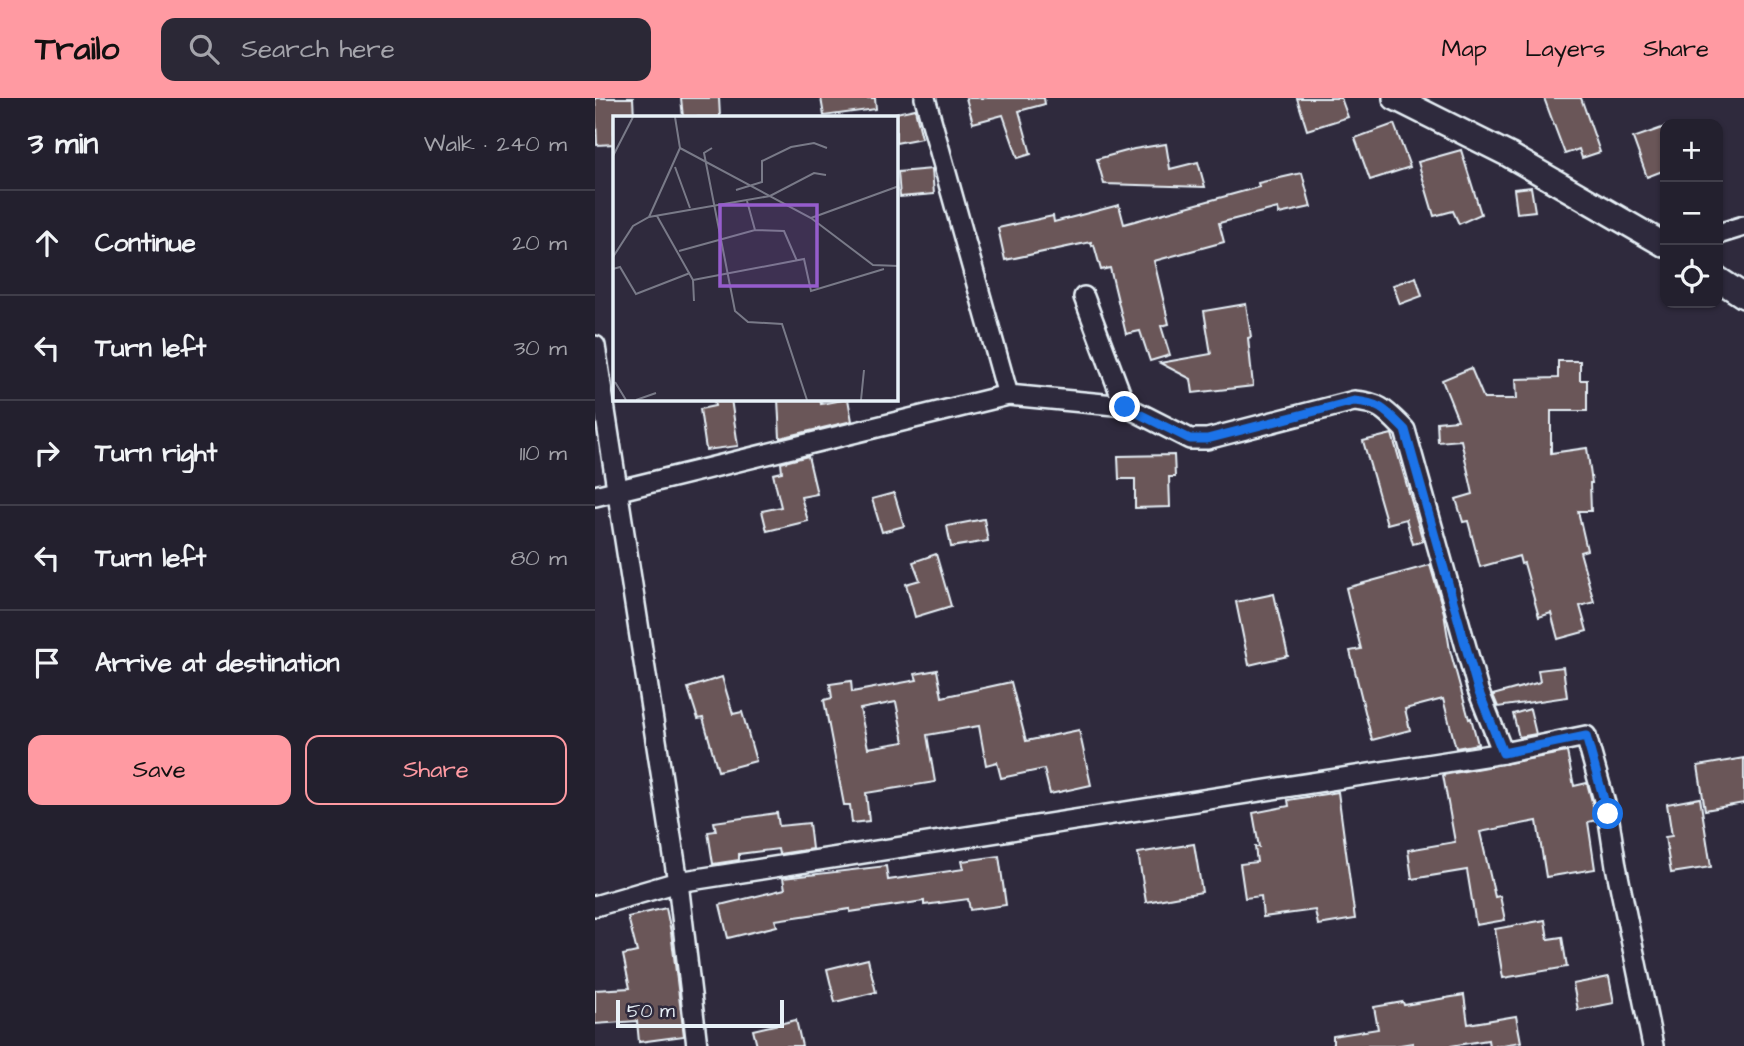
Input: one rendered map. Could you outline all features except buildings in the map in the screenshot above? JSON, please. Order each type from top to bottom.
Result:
[{"type":"street","points":[[925,98],[1008,395]]},
{"type":"street","points":[[1395,98],[1509,155],[1660,242]]},
{"type":"street","points":[[1723,232],[1744,226]]},
{"type":"street","points":[[1723,282],[1744,296]]},
{"type":"street","points":[[1084,297],[1125,407]]},
{"type":"street","points":[[595,346],[678,882],[697,1046]]},
{"type":"street","points":[[595,496],[1008,395],[1125,407],[1190,439],[1207,439],[1354,401],[1373,402],[1405,430],[1478,690],[1503,753]]},
{"type":"street","points":[[595,906],[678,882],[1503,753],[1586,736],[1608,814],[1653,1046]]},
{"type":"route","points":[[1125,407],[1190,439],[1207,439],[1354,401],[1373,402],[1385,411],[1405,430],[1478,690],[1503,753],[1586,736],[1608,814]]}]
